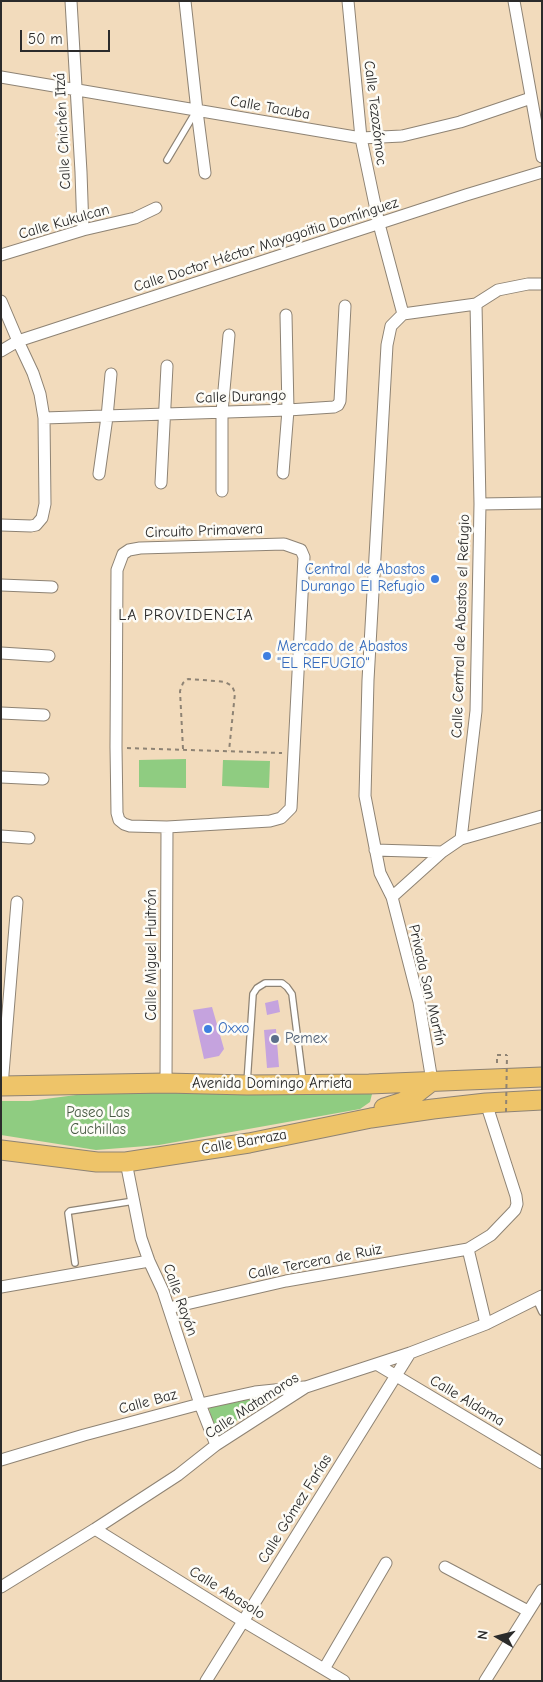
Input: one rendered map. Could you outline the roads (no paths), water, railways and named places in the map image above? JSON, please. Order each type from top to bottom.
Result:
[{"type":"main road","name":"Avenida Domingo Arrieta","points":[[2,1086],[166,1083],[247,1085],[369,1084],[542,1077]]},
{"type":"main road","points":[[375,1114],[404,1102],[432,1081]]},
{"type":"main road","points":[[369,1084],[376,1090],[379,1096],[375,1114]]},
{"type":"main road","name":"Calle Barraza","points":[[1,1150],[98,1162],[126,1162],[249,1143],[375,1114],[486,1103],[542,1100]]},
{"type":"street","name":"Calle Chichén Itzá","points":[[71,1],[83,230]]},
{"type":"street","points":[[185,1],[196,110],[205,173]]},
{"type":"street","name":"Calle Tezozómoc","points":[[348,1],[361,138],[379,224],[403,314]]},
{"type":"street","points":[[514,1],[542,158]]},
{"type":"street","name":"Calle Tacuba","points":[[1,77],[361,138],[402,136],[460,122],[531,98]]},
{"type":"street","name":"Calle Doctor Héctor Mayagoitia Domínguez","points":[[1,351],[18,341],[542,172]]},
{"type":"street","name":"Calle Kukulcan","points":[[1,255],[83,230],[135,218],[156,208]]},
{"type":"street","points":[[542,284],[528,284],[498,290],[476,304],[403,314],[391,326],[387,345],[368,680],[365,796],[380,873],[392,897],[442,852],[461,839],[542,816]]},
{"type":"street","points":[[1,301],[36,380],[40,394],[44,418],[45,504],[44,513],[36,525],[1,525]]},
{"type":"street","name":"Calle Central de Abastos el Refugio","points":[[461,839],[476,711],[480,504],[476,304]]},
{"type":"street","name":"Calle Durango","points":[[44,418],[334,407],[340,401],[345,306]]},
{"type":"street","points":[[283,473],[288,410],[286,315]]},
{"type":"street","points":[[222,491],[222,412],[229,335]]},
{"type":"street","points":[[161,483],[167,366]]},
{"type":"street","points":[[99,474],[111,374]]},
{"type":"street","name":"Calle Central de Abastos el Refugio","points":[[480,504],[542,503]]},
{"type":"street","name":"Circuito Primavera","points":[[284,544],[301,550],[304,558],[291,808],[281,818],[270,821],[167,827],[130,826],[120,820],[117,813],[117,570],[123,554],[129,550],[140,548],[284,544]]},
{"type":"street","points":[[1,585],[52,587]]},
{"type":"street","points":[[1,653],[49,656]]},
{"type":"street","points":[[1,713],[44,715]]},
{"type":"street","points":[[1,777],[43,779]]},
{"type":"street","name":"Calle Miguel Huitrón","points":[[166,1083],[167,827]]},
{"type":"street","points":[[1,836],[29,838]]},
{"type":"street","points":[[375,850],[442,852]]},
{"type":"street","name":"Privada San Martín","points":[[392,897],[419,1002],[432,1081]]},
{"type":"street","points":[[2,1086],[17,902]]},
{"type":"street","points":[[486,1103],[517,1204],[515,1210],[491,1235],[468,1249],[486,1324]]},
{"type":"street","name":"Calle Rayón","points":[[126,1162],[141,1238],[163,1291],[200,1404],[216,1445]]},
{"type":"street","name":"Calle Tercera de Ruiz","points":[[169,1308],[286,1281],[468,1249]]},
{"type":"street","points":[[1,1287],[150,1261]]},
{"type":"street","name":"Calle Matamoros","points":[[2,1584],[96,1529],[178,1475],[216,1445],[306,1387],[410,1354],[486,1324],[539,1298]]},
{"type":"street","name":"Calle Gómez Farías","points":[[206,1681],[410,1354]]},
{"type":"street","name":"Calle Aldama","points":[[378,1365],[542,1463]]},
{"type":"street","name":"Calle Baz","points":[[1,1460],[84,1435],[200,1404],[254,1392],[306,1387]]},
{"type":"street","name":"Calle Abasolo","points":[[96,1529],[243,1621],[344,1681]]},
{"type":"street","points":[[324,1669],[386,1563]]},
{"type":"street","points":[[445,1567],[528,1611]]},
{"type":"street","points":[[485,1681],[542,1590]]},
{"type":"lane","points":[[167,160],[196,110]]},
{"type":"lane","points":[[247,1085],[253,994],[257,988],[265,983],[282,983],[292,994],[304,1084]]},
{"type":"lane","points":[[76,1263],[68,1213],[70,1211],[134,1201]]},
{"type":"lane","points":[[539,1298],[542,1312]]},
{"type":"place","name":"Central de Abastos Durango El Refugio","points":[[435,579]]},
{"type":"place","name":"Mercado de Abastos \"EL REFUGIO\"","points":[[267,656]]},
{"type":"place","name":"Oxxo","points":[[208,1029]]},
{"type":"place","name":"Pemex","points":[[275,1039]]},
{"type":"district","name":"LA PROVIDENCIA","points":[[186,615]]},
{"type":"park label","name":"Paseo Las Cuchillas","points":[[98,1122]]}]
